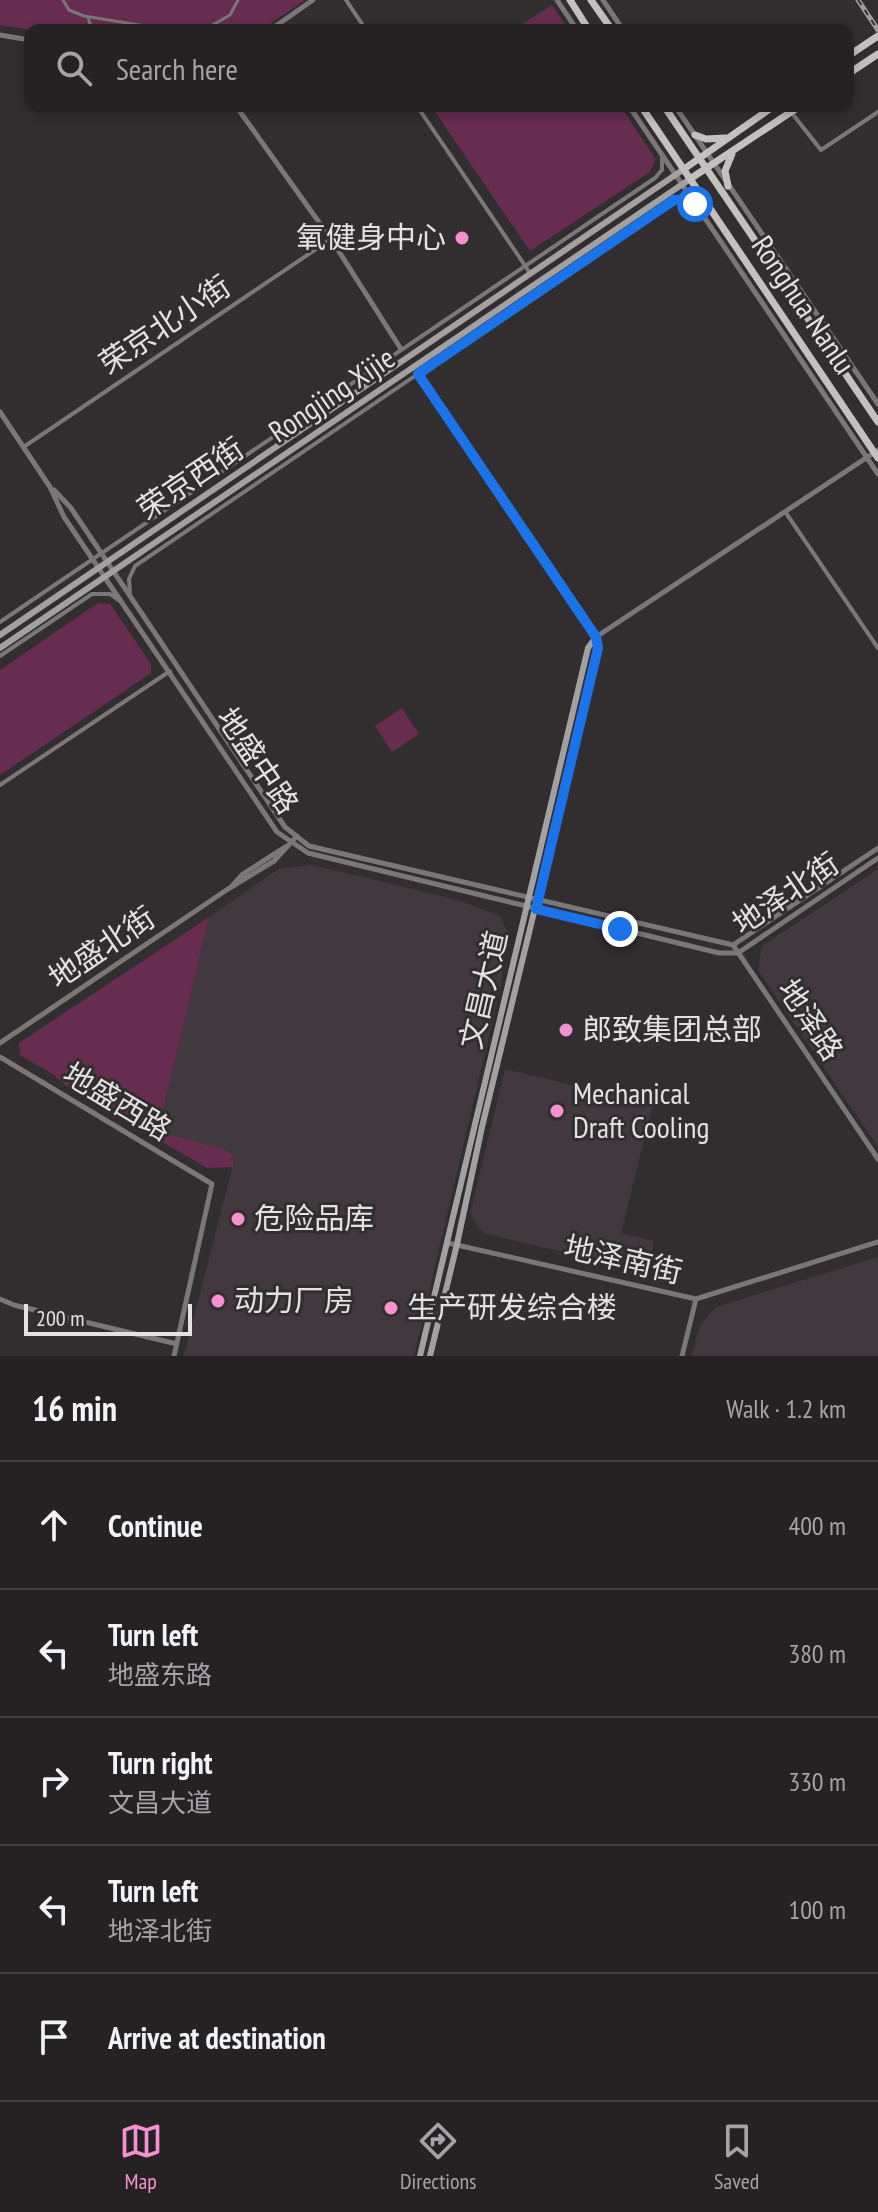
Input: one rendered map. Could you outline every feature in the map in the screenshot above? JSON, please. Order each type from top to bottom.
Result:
[{"type":"main road","points":[[570,0],[585,24]]},
{"type":"main road","points":[[591,0],[608,24]]},
{"type":"main road","points":[[854,52],[878,36]]},
{"type":"main road","points":[[854,70],[878,54]]},
{"type":"main road","name":"Ronghua Nanlu","points":[[645,112],[874,455]]},
{"type":"main road","name":"Ronghua Nanlu","points":[[668,112],[878,422]]},
{"type":"main road","points":[[684,169],[765,112]]},
{"type":"main road","points":[[690,179],[791,112]]},
{"type":"main road","points":[[695,135],[706,139],[727,137]]},
{"type":"main road","points":[[728,186],[725,171],[734,152]]},
{"type":"main road","name":"荣京西街","points":[[0,635],[684,169]]},
{"type":"main road","name":"Rongjing Xijie","points":[[0,648],[690,179]]},
{"type":"main road","name":"文昌大道","points":[[420,1356],[588,648],[596,637]]},
{"type":"main road","name":"文昌大道","points":[[430,1356],[598,648],[596,637]]},
{"type":"street","points":[[63,0],[69,10],[88,17],[134,24]]},
{"type":"street","points":[[214,24],[230,15],[238,0]]},
{"type":"street","points":[[279,24],[313,0]]},
{"type":"street","points":[[346,0],[362,24]]},
{"type":"street","points":[[557,0],[573,24]]},
{"type":"street","points":[[603,0],[619,24]]},
{"type":"street","points":[[88,17],[90,24]]},
{"type":"street","points":[[0,35],[24,39]]},
{"type":"street","points":[[240,112],[331,239],[401,349]]},
{"type":"street","points":[[421,112],[531,275]]},
{"type":"street","points":[[633,112],[824,395],[874,455],[878,474]]},
{"type":"street","points":[[679,112],[878,404]]},
{"type":"street","points":[[791,112],[821,150],[878,112]]},
{"type":"street","points":[[0,622],[655,178],[662,170],[662,155]]},
{"type":"street","points":[[130,596],[129,579],[135,566],[674,200],[685,199],[695,204]]},
{"type":"street","points":[[763,237],[768,262]]},
{"type":"street","name":"荣京北小街","points":[[25,446],[331,239]]},
{"type":"street","points":[[819,371],[824,395]]},
{"type":"street","points":[[418,374],[596,637],[874,455]]},
{"type":"street","points":[[0,412],[50,487]]},
{"type":"street","name":"地盛中路","points":[[50,487],[71,508],[285,827],[309,846],[539,899]]},
{"type":"street","name":"地盛中路","points":[[50,487],[64,517],[277,832],[308,853],[527,906]]},
{"type":"street","points":[[786,513],[878,648]]},
{"type":"street","points":[[0,656],[92,594],[110,594],[121,601]]},
{"type":"street","points":[[0,785],[170,671]]},
{"type":"street","points":[[292,843],[297,836]]},
{"type":"street","name":"地盛北街","points":[[0,1043],[292,843]]},
{"type":"street","name":"地泽北街","points":[[539,899],[733,945],[878,848]]},
{"type":"street","name":"地泽北街","points":[[527,906],[719,953],[738,953],[878,858]]},
{"type":"street","name":"地泽路","points":[[733,945],[878,1159]]},
{"type":"street","name":"地盛西路","points":[[0,1057],[212,1184],[177,1344]]},
{"type":"street","name":"地泽南街","points":[[448,1243],[696,1299],[878,1242]]},
{"type":"street","points":[[0,1299],[177,1344],[174,1356]]},
{"type":"street","points":[[682,1356],[696,1299]]},
{"type":"shaded area","points":[[0,0],[305,0],[270,24],[24,24],[24,29],[0,25]]},
{"type":"shaded area","points":[[552,5],[565,24],[522,24]]},
{"type":"shaded area","points":[[435,112],[624,112],[656,159],[650,172],[530,251]]},
{"type":"shaded area","points":[[98,603],[110,604],[151,664],[151,673],[0,775],[0,670]]},
{"type":"shaded area","points":[[402,708],[419,734],[392,752],[375,726]]},
{"type":"shaded area","points":[[312,865],[458,900],[500,916],[509,935],[502,980],[414,1356],[184,1356],[234,1161],[227,1150],[158,1133],[209,917],[279,869]]},
{"type":"shaded area","points":[[878,869],[878,1147],[758,970],[762,946]]},
{"type":"shaded area","points":[[209,917],[158,1132],[227,1150],[234,1157],[233,1167],[207,1168],[65,1085],[20,1055],[19,1043]]},
{"type":"shaded area","points":[[505,1069],[653,1104],[621,1233],[654,1241],[647,1272],[483,1233],[470,1214]]},
{"type":"shaded area","points":[[878,1257],[878,1356],[692,1356],[700,1325],[716,1307]]},
{"type":"railway","points":[[858,0],[878,30]]},
{"type":"place","name":"氧健身中心","points":[[462,238]]},
{"type":"place","name":"郎致集团总部","points":[[566,1030]]},
{"type":"place","name":"Mechanical Draft Cooling","points":[[557,1111]]},
{"type":"place","name":"危险品库","points":[[238,1219]]},
{"type":"place","name":"动力厂房","points":[[218,1301]]},
{"type":"place","name":"生产研发综合楼","points":[[391,1308]]},
{"type":"route","points":[[620,929],[536,909],[598,648],[596,637],[418,374],[674,200],[685,199],[695,204]]}]
